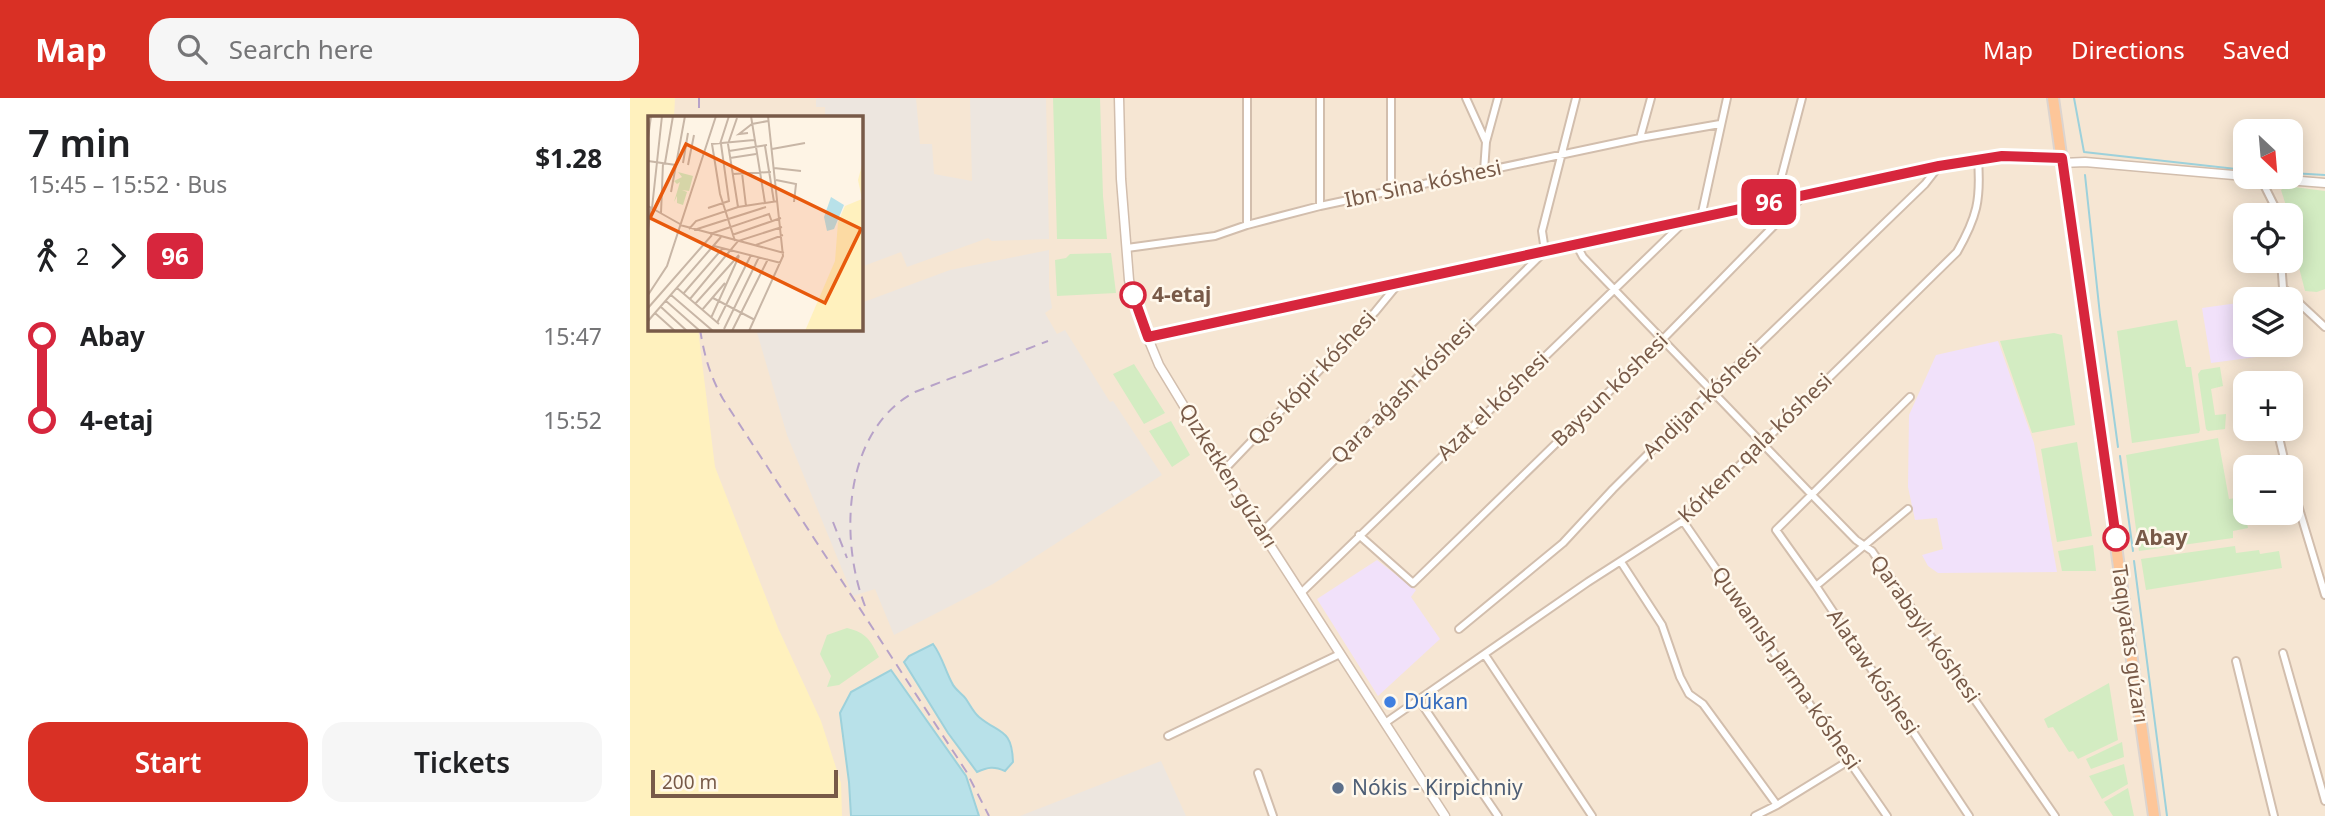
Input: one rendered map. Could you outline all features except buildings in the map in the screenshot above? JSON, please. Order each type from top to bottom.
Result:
[{"type":"highway","name":"Taqıyatas gúzarı","points":[[2053,98],[2154,816]]},
{"type":"street","name":"Qızketken gúzarı","points":[[1119,98],[1122,199],[1129,281],[1136,309],[1159,365],[1223,471],[1445,816]]},
{"type":"street","points":[[1247,98],[1247,225]]},
{"type":"street","points":[[1320,98],[1320,206]]},
{"type":"street","points":[[1391,98],[1391,191]]},
{"type":"street","points":[[1466,98],[1486,142]]},
{"type":"street","points":[[1484,171],[1486,142],[1498,98]]},
{"type":"street","points":[[1545,251],[1542,231],[1576,98]]},
{"type":"street","points":[[1640,138],[1651,98]]},
{"type":"street","points":[[1701,217],[1727,98]]},
{"type":"street","points":[[1775,201],[1802,98]]},
{"type":"street","name":"Ibn Sina kóshesi","points":[[1127,248],[1215,236],[1320,206],[1640,138],[1720,124]]},
{"type":"street","points":[[1148,337],[1939,166],[2002,156],[2233,176]]},
{"type":"street","name":"Kórkem qala kóshesi","points":[[1385,723],[1588,582],[1683,521],[1957,252],[1970,229],[1978,206],[1978,160]]},
{"type":"street","name":"Andijan kóshesi","points":[[1460,629],[1563,543],[1712,390],[1925,184],[1939,166]]},
{"type":"street","points":[[2303,181],[2325,183]]},
{"type":"street","name":"Baysun kóshesi","points":[[1359,535],[1413,583],[1663,339],[1804,195]]},
{"type":"street","name":"Azat el kóshesi","points":[[1301,593],[1687,220]]},
{"type":"street","name":"Qarabaylı kóshesi","points":[[1576,244],[1583,257],[1761,443],[1856,540],[1871,551],[2055,816]]},
{"type":"street","name":"Qara aǵash kóshesi","points":[[1262,532],[1545,251]]},
{"type":"street","points":[[2282,273],[2283,288],[2323,325],[2325,335]]},
{"type":"street","name":"Qos kópir kóshesi","points":[[1223,471],[1375,312],[1399,283]]},
{"type":"street","points":[[1811,494],[1910,397]]},
{"type":"street","name":"Alataw kóshesi","points":[[1811,494],[1776,530],[1969,816]]},
{"type":"street","points":[[1816,586],[1908,509]]},
{"type":"street","name":"Quwanısh Jarma kóshesi","points":[[1683,521],[1887,816]]},
{"type":"street","points":[[2303,522],[2325,595]]},
{"type":"street","points":[[1621,562],[1662,625],[1680,677],[1689,694],[1703,704],[1777,805]]},
{"type":"street","points":[[2283,653],[2325,801]]},
{"type":"street","points":[[1168,736],[1340,654]]},
{"type":"street","points":[[1485,655],[1592,816]]},
{"type":"street","points":[[2236,661],[2274,816]]},
{"type":"street","points":[[1419,700],[1498,816]]},
{"type":"street","points":[[1755,816],[1850,760]]},
{"type":"street","points":[[1258,773],[1273,816]]},
{"type":"shaded area","points":[[630,98],[2325,98],[2325,816],[630,816]]},
{"type":"shaded area","points":[[816,98],[916,98],[920,144],[932,144],[934,174],[972,181],[970,98],[1046,98],[1049,239],[992,241],[988,238],[907,267],[901,252],[863,266],[863,116],[825,116],[825,107],[816,107]]},
{"type":"shaded area","points":[[1049,250],[1052,308],[1045,313],[1057,334],[1065,330],[1110,402],[1113,401],[1162,475],[993,584],[894,635],[875,589],[853,596],[787,435],[757,331],[863,331],[863,302],[950,270]]},
{"type":"shaded area","points":[[2233,304],[2233,357],[2256,357],[2211,363],[2202,308]]},
{"type":"shaded area","points":[[1998,341],[2034,443],[2057,572],[1938,573],[1928,566],[1922,555],[1943,549],[1937,518],[1915,520],[1908,487],[1909,415],[1936,355]]},
{"type":"shaded area","points":[[1377,560],[1416,590],[1411,597],[1440,639],[1378,696],[1317,599]]},
{"type":"shaded area","points":[[1161,761],[1186,816],[1020,816]]},
{"type":"green space","points":[[1053,98],[1100,98],[1107,239],[1057,239]]},
{"type":"green space","points":[[2303,188],[2325,191],[2325,289],[2317,292],[2305,291],[2300,273],[2303,273],[2303,203],[2285,203],[2281,190]]},
{"type":"green space","points":[[1111,253],[1116,293],[1057,296],[1055,260],[1066,258],[1070,254]]},
{"type":"green space","points":[[2177,320],[2186,367],[2191,367],[2199,433],[2132,443],[2117,331]]},
{"type":"green space","points":[[2054,333],[2062,335],[2075,425],[2032,433],[2000,341]]},
{"type":"green space","points":[[1134,364],[1165,413],[1144,424],[1113,374]]},
{"type":"green space","points":[[2220,367],[2223,386],[2211,389],[2215,415],[2226,414],[2225,429],[2208,431],[2198,374],[2201,370]]},
{"type":"green space","points":[[1171,421],[1190,455],[1172,467],[1149,431]]},
{"type":"green space","points":[[2218,438],[2229,499],[2233,498],[2233,525],[2247,525],[2248,528],[2233,531],[2233,538],[2139,551],[2126,455]]},
{"type":"green space","points":[[2077,442],[2092,536],[2057,542],[2041,449]]},
{"type":"green space","points":[[2093,545],[2096,571],[2062,571],[2058,551]]},
{"type":"green space","points":[[2235,546],[2236,553],[2259,550],[2260,554],[2279,551],[2282,568],[2146,590],[2141,559]]},
{"type":"green space","points":[[847,628],[867,638],[879,657],[839,685],[827,687],[831,676],[820,654],[827,635]]},
{"type":"green space","points":[[2109,683],[2118,740],[2078,759],[2073,751],[2069,752],[2053,727],[2048,728],[2044,719]]},
{"type":"green space","points":[[2122,742],[2124,757],[2091,769],[2086,759]]},
{"type":"green space","points":[[2124,764],[2128,784],[2102,799],[2089,776]]},
{"type":"green space","points":[[2128,788],[2134,816],[2113,816],[2104,802]]},
{"type":"sand","points":[[630,98],[675,98],[674,116],[648,116],[648,331],[698,331],[715,467],[778,628],[821,721],[841,783],[842,816],[630,816]]},
{"type":"water","points":[[933,644],[955,688],[977,715],[1007,737],[1013,762],[1005,771],[991,768],[977,772],[948,733],[904,662],[909,656]]},
{"type":"water","points":[[891,670],[966,776],[979,816],[851,816],[840,713],[851,692]]},
{"type":"waterway","points":[[2074,98],[2084,152],[2233,169]]},
{"type":"waterway","points":[[2303,174],[2325,175]]},
{"type":"waterway","points":[[2085,175],[2118,447]]},
{"type":"waterway","points":[[2120,456],[2133,551]]},
{"type":"waterway","points":[[2134,561],[2167,816]]},
{"type":"railway","points":[[699,98],[699,116]]},
{"type":"railway","points":[[700,331],[708,365],[723,399],[966,771],[989,816]]},
{"type":"railway","points":[[865,606],[857,579],[850,519],[853,488],[861,459],[873,432],[891,409],[915,392],[1048,341]]},
{"type":"railway","points":[[833,522],[847,558]]},
{"type":"bus line","name":"96","points":[[1133,295],[1148,337],[1939,166],[2002,156],[2062,158],[2116,538]]},
{"type":"place","name":"4-etaj","points":[[1133,295]]},
{"type":"place","name":"Abay","points":[[2116,538]]},
{"type":"place","name":"Dúkan","points":[[1390,702]]},
{"type":"place","name":"Nókis - Kirpichniy","points":[[1338,788]]}]
